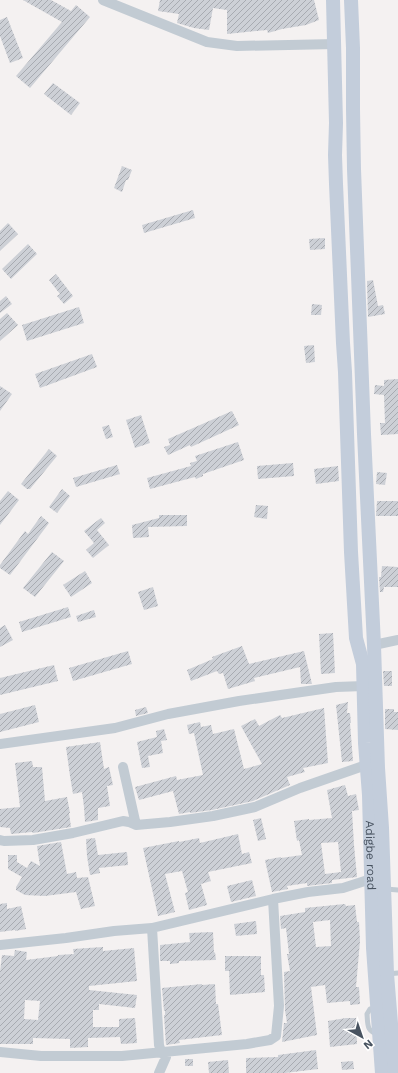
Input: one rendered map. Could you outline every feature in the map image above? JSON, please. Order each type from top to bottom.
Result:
[{"type":"main road","name":"Adigbe road","points":[[333,0],[335,44],[336,184],[345,372],[351,552],[356,638],[363,664],[366,765],[369,795],[373,948],[382,1073]]},
{"type":"main road","name":"Adigbe road","points":[[350,0],[353,48],[354,169],[378,768],[382,828],[391,890],[395,1073]]},
{"type":"street","points":[[103,0],[206,42],[237,46],[335,44]]},
{"type":"street","points":[[374,645],[398,640]]},
{"type":"street","points":[[0,744],[115,728],[168,714],[239,701],[336,687],[364,686]]},
{"type":"street","points":[[0,840],[33,840],[73,833],[122,821],[136,825],[213,816],[255,807],[300,788],[366,765]]},
{"type":"street","points":[[123,767],[136,825]]},
{"type":"street","points":[[0,945],[114,931],[152,928],[308,892],[343,888],[371,879]]},
{"type":"street","points":[[0,1052],[41,1056],[122,1056],[247,1044],[270,1040],[276,1036],[279,1006],[273,900]]},
{"type":"street","points":[[152,928],[160,1045],[161,1052],[166,1057],[159,1073]]},
{"type":"building","points":[[23,0],[51,0],[71,11],[76,5],[90,17],[30,88],[16,76],[62,22]]},
{"type":"building","points":[[160,0],[314,0],[319,20],[306,25],[268,33],[267,30],[227,34],[227,10],[213,8],[209,30],[194,28],[177,23],[179,14],[158,11]]},
{"type":"building","points":[[7,17],[23,58],[10,63],[0,36],[0,20]]},
{"type":"building","points":[[53,83],[80,103],[71,115],[44,94]]},
{"type":"building","points":[[122,166],[132,170],[128,180],[126,180],[122,192],[114,188]]},
{"type":"building","points":[[193,210],[195,218],[144,233],[142,225]]},
{"type":"building","points":[[8,223],[18,234],[0,251],[0,231]]},
{"type":"building","points":[[325,238],[325,249],[310,250],[309,239]]},
{"type":"building","points":[[28,244],[37,254],[11,279],[2,269]]},
{"type":"building","points":[[56,274],[73,296],[64,304],[57,296],[60,294],[49,280]]},
{"type":"building","points":[[373,280],[378,306],[383,305],[385,314],[368,317],[367,281]]},
{"type":"building","points":[[6,296],[12,304],[0,313],[0,301]]},
{"type":"building","points":[[312,304],[322,305],[321,315],[311,315]]},
{"type":"building","points":[[79,307],[84,323],[27,341],[22,325]]},
{"type":"building","points":[[7,313],[18,325],[0,341],[0,319]]},
{"type":"building","points":[[314,345],[315,362],[306,363],[304,346]]},
{"type":"building","points":[[92,354],[97,367],[40,388],[35,374]]},
{"type":"building","points":[[398,379],[398,434],[381,435],[380,423],[385,423],[384,395],[374,394],[375,385],[384,386],[384,380]]},
{"type":"building","points":[[0,386],[12,394],[0,411]]},
{"type":"building","points":[[232,411],[239,425],[191,447],[190,445],[168,455],[164,447],[170,445],[168,439]]},
{"type":"building","points":[[141,415],[150,443],[135,448],[126,420]]},
{"type":"building","points":[[109,425],[113,437],[106,439],[102,427]]},
{"type":"building","points":[[238,442],[244,460],[203,474],[203,476],[196,479],[195,477],[150,489],[147,478],[191,466],[190,463],[197,461],[195,456]]},
{"type":"building","points":[[49,449],[57,456],[30,489],[27,489],[21,484]]},
{"type":"building","points":[[293,463],[294,476],[258,479],[257,466]]},
{"type":"building","points":[[117,465],[120,474],[76,487],[73,478]]},
{"type":"building","points":[[338,466],[339,481],[316,484],[314,469]]},
{"type":"building","points":[[377,472],[387,473],[385,485],[376,484]]},
{"type":"building","points":[[62,489],[70,496],[57,513],[49,507]]},
{"type":"building","points":[[8,491],[19,500],[0,525],[0,501]]},
{"type":"building","points":[[377,501],[398,501],[398,516],[376,516]]},
{"type":"building","points":[[256,505],[268,506],[267,519],[254,517]]},
{"type":"building","points":[[159,515],[187,515],[187,526],[148,527],[149,537],[133,538],[132,525],[159,518]]},
{"type":"building","points":[[41,516],[49,523],[10,575],[0,568],[0,565],[25,531],[28,534]]},
{"type":"building","points":[[101,518],[105,523],[97,530],[109,545],[93,558],[86,550],[94,543],[84,531]]},
{"type":"building","points":[[52,552],[64,561],[35,597],[23,588]]},
{"type":"building","points":[[382,566],[398,567],[398,587],[384,587],[383,592],[380,592],[379,577],[381,577]]},
{"type":"building","points":[[85,571],[92,583],[71,597],[63,585]]},
{"type":"building","points":[[153,587],[158,606],[144,610],[138,592]]},
{"type":"building","points":[[68,607],[71,617],[22,632],[19,622]]},
{"type":"building","points":[[94,610],[96,617],[78,622],[76,616]]},
{"type":"building","points":[[5,625],[13,640],[0,647],[0,628]]},
{"type":"building","points":[[333,633],[335,673],[321,674],[319,634]]},
{"type":"building","points":[[242,646],[249,664],[304,651],[312,684],[301,684],[300,667],[254,678],[255,681],[228,689],[223,673],[219,674],[217,671],[191,681],[187,670],[213,659],[212,657]]},
{"type":"building","points":[[128,651],[132,664],[73,681],[69,668]]},
{"type":"building","points":[[54,665],[58,681],[0,695],[0,678]]},
{"type":"building","points":[[383,671],[392,671],[392,686],[384,686]]},
{"type":"building","points":[[348,702],[347,713],[350,713],[353,761],[342,762],[336,705]]},
{"type":"building","points":[[35,705],[39,722],[0,732],[0,714]]},
{"type":"building","points":[[146,707],[148,713],[136,716],[135,710]]},
{"type":"building","points":[[324,708],[328,763],[303,768],[305,772],[287,777],[290,785],[253,801],[190,813],[179,814],[173,791],[139,800],[135,787],[176,776],[177,780],[203,775],[194,733],[189,734],[187,725],[200,722],[201,727],[211,725],[213,734],[234,729],[244,769],[262,764],[241,726],[255,719],[259,726],[280,715],[282,718]]},
{"type":"building","points":[[385,709],[394,709],[394,712],[398,712],[398,730],[385,729]]},
{"type":"building","points":[[164,729],[167,740],[161,741],[163,753],[148,756],[150,767],[142,768],[137,742],[157,737],[156,731]]},
{"type":"building","points":[[100,742],[104,769],[109,767],[113,785],[107,786],[110,806],[98,808],[98,820],[85,822],[82,792],[73,794],[66,747]]},
{"type":"building","points":[[32,761],[33,767],[42,767],[45,801],[67,797],[71,827],[33,833],[11,834],[10,828],[0,827],[0,809],[20,807],[15,763]]},
{"type":"building","points":[[345,785],[348,796],[356,794],[359,810],[352,811],[357,877],[332,880],[332,883],[307,886],[307,883],[287,886],[288,889],[272,892],[265,860],[302,855],[299,840],[297,841],[294,821],[332,818],[327,790]],"holes":[[[338,842],[341,872],[325,874],[321,843]]]},
{"type":"building","points":[[261,818],[266,839],[258,841],[253,820]]},
{"type":"building","points":[[238,834],[242,854],[249,852],[252,863],[208,872],[211,881],[201,884],[207,905],[189,910],[185,893],[188,892],[182,871],[165,874],[175,912],[158,916],[143,848],[199,838],[200,843]]},
{"type":"building","points":[[95,838],[98,855],[127,852],[128,865],[99,868],[100,873],[90,875],[86,839]]},
{"type":"building","points":[[61,842],[67,874],[76,872],[77,878],[88,877],[95,906],[81,909],[76,892],[45,896],[25,895],[16,890],[16,887],[22,877],[8,869],[8,855],[17,855],[17,862],[27,868],[31,861],[40,866],[37,846]]},
{"type":"building","points":[[252,880],[256,896],[231,902],[227,886]]},
{"type":"building","points":[[7,903],[7,909],[21,906],[26,929],[0,932],[0,904]]},
{"type":"building","points":[[345,904],[346,906],[355,905],[357,922],[359,922],[360,941],[356,987],[359,987],[360,1004],[350,1005],[350,1001],[327,1003],[325,985],[311,987],[317,1035],[282,1042],[284,1023],[287,1023],[285,1010],[284,972],[290,971],[287,954],[289,954],[286,928],[281,929],[280,916],[305,912],[305,908]],"holes":[[[330,920],[331,946],[316,947],[313,922]]]},
{"type":"building","points":[[256,921],[257,934],[236,936],[234,924]]},
{"type":"building","points":[[213,932],[214,953],[215,952],[216,960],[179,961],[179,963],[170,964],[170,961],[160,961],[160,945],[190,942],[189,933]]},
{"type":"building","points":[[103,947],[103,951],[134,948],[137,981],[89,986],[89,990],[137,995],[135,1008],[99,1004],[99,1010],[93,1010],[93,1027],[119,1027],[119,1019],[135,1018],[137,1043],[121,1044],[120,1037],[88,1038],[88,1047],[70,1048],[70,1039],[33,1038],[33,1044],[0,1044],[0,972],[2,955],[14,956],[15,950],[27,952],[26,960],[74,954],[73,949]],"holes":[[[25,1000],[40,1001],[38,1020],[24,1019]]]},
{"type":"building","points":[[225,956],[261,956],[261,975],[264,975],[265,992],[230,995],[229,971],[225,971]]},
{"type":"building","points":[[215,984],[216,1004],[218,1004],[222,1035],[179,1040],[180,1043],[166,1045],[165,1011],[162,988]]},
{"type":"building","points":[[356,1018],[357,1044],[330,1047],[328,1021]]},
{"type":"building","points":[[316,1050],[318,1069],[285,1073],[246,1073],[246,1058],[278,1057],[278,1055]]},
{"type":"building","points":[[185,1059],[193,1059],[193,1066],[185,1066]]},
{"type":"building","points":[[228,1060],[229,1073],[209,1073],[208,1062]]},
{"type":"building","points":[[353,1061],[354,1069],[342,1070],[341,1062]]}]
